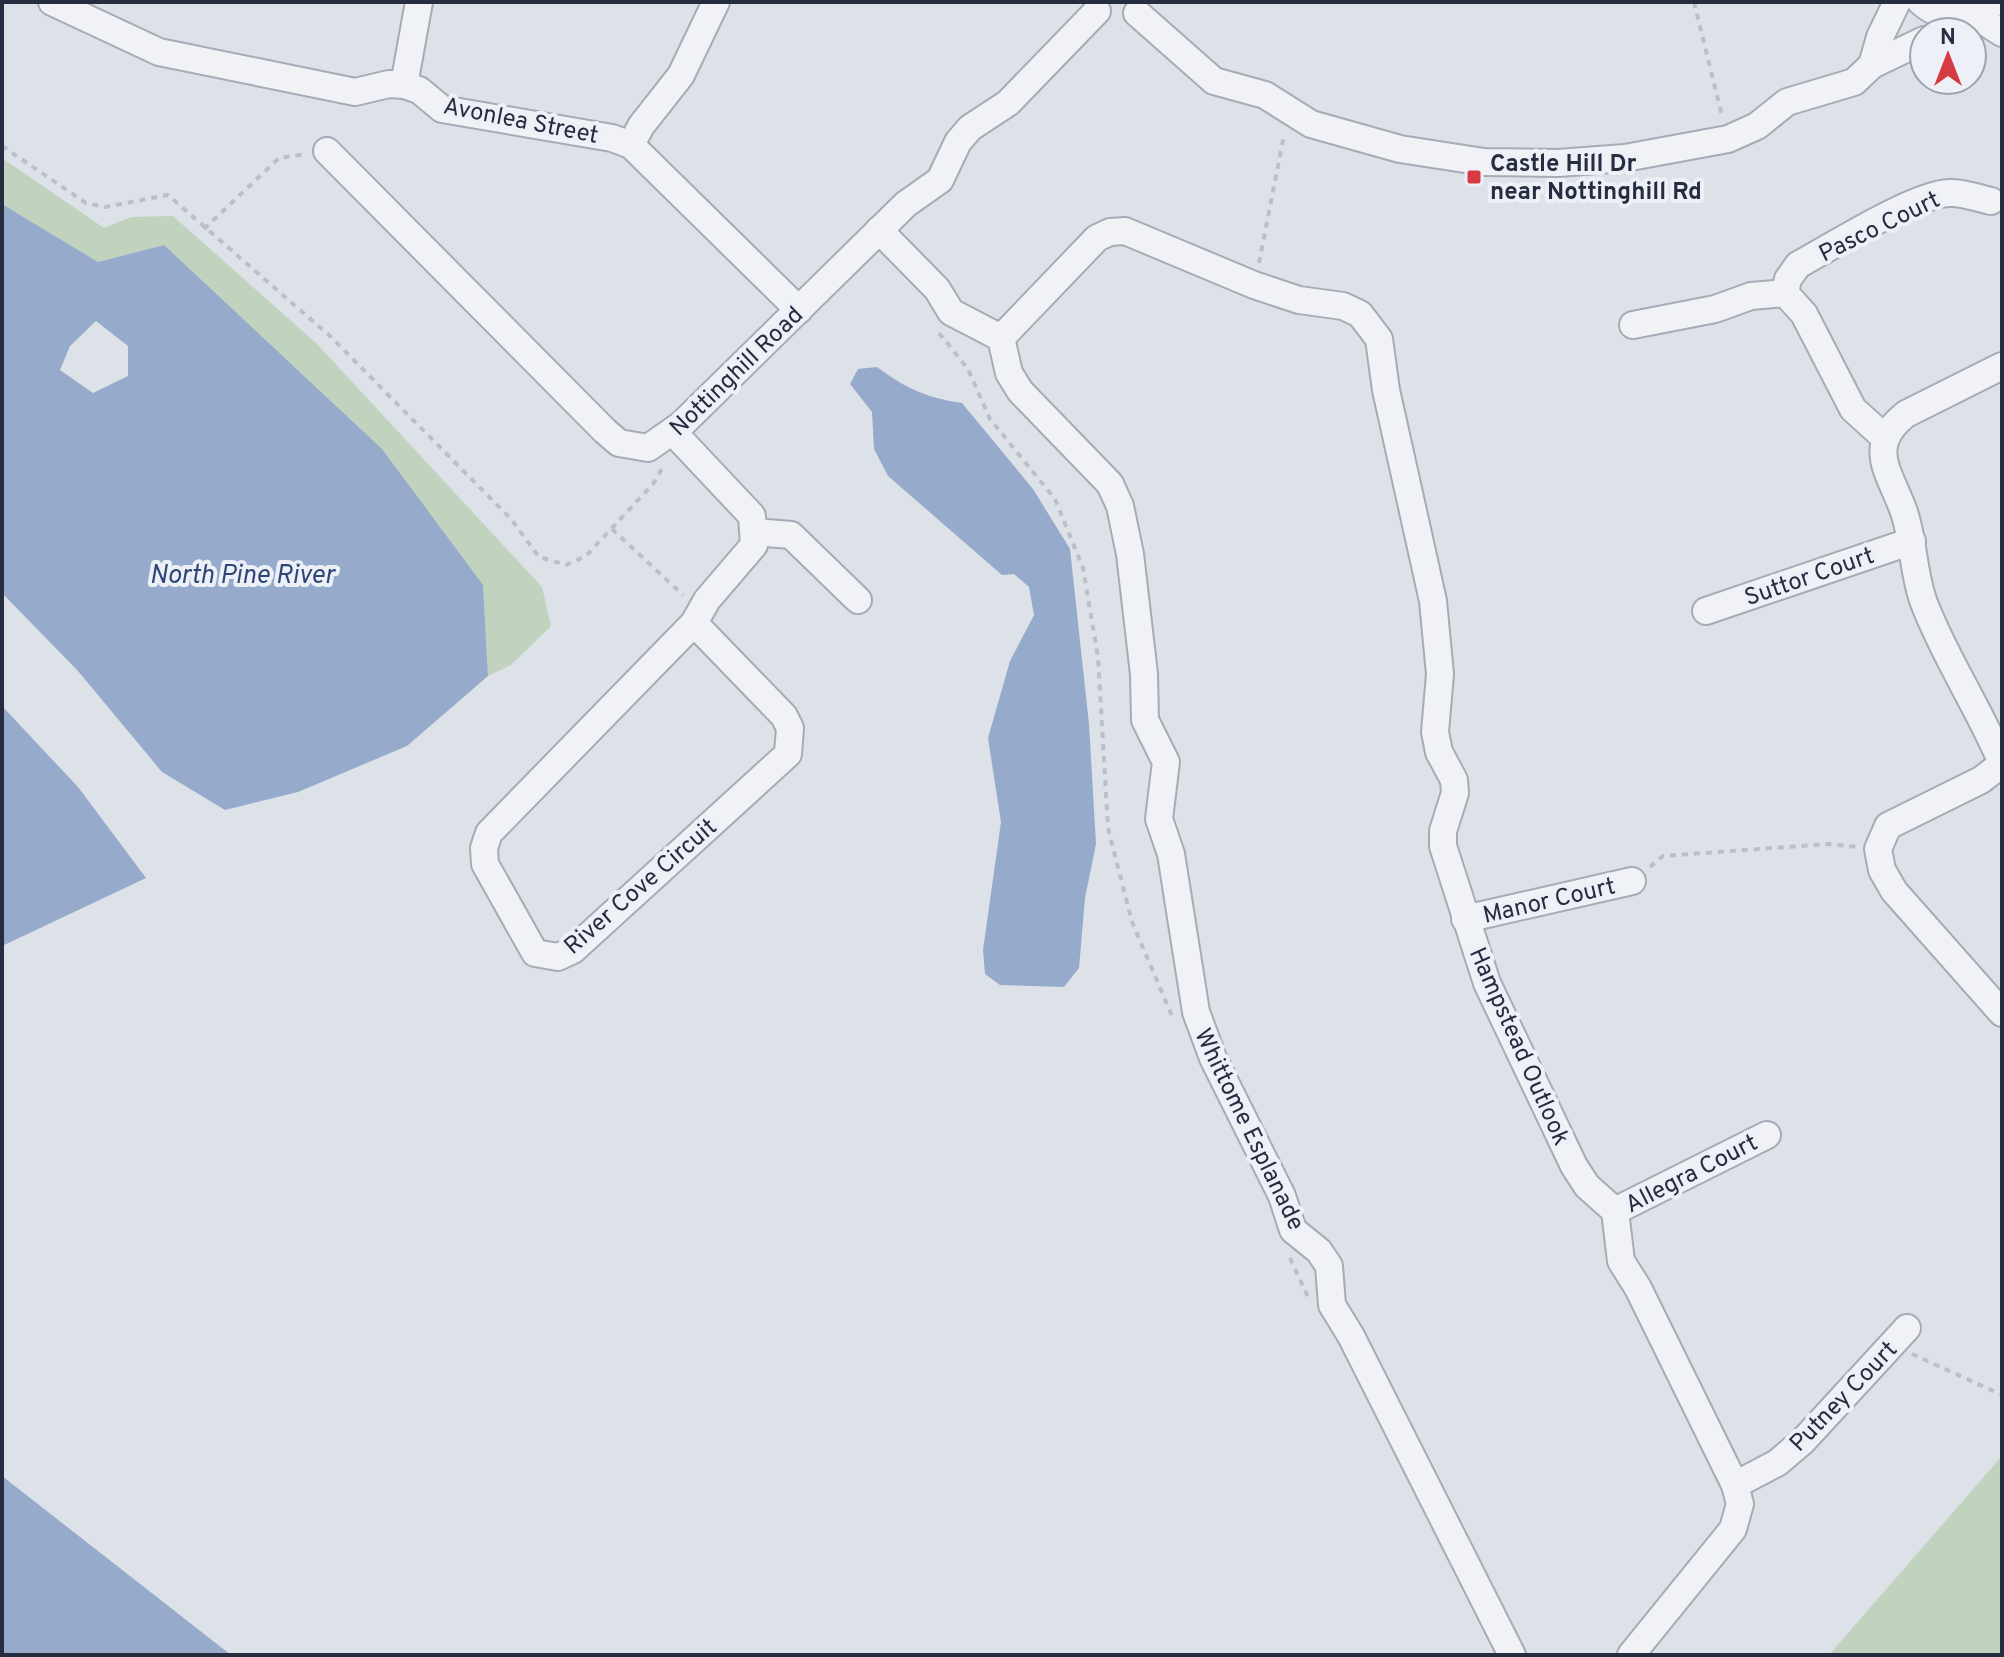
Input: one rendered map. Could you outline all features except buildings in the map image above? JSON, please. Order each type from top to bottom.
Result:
[{"type":"street","points":[[52,2],[159,52],[355,92],[389,84],[404,85],[419,2]]},
{"type":"street","points":[[631,145],[641,126],[681,75],[716,2]]},
{"type":"street","points":[[1872,65],[1880,37],[1897,2]]},
{"type":"street","points":[[1921,2],[1943,15],[1976,11],[2002,33]]},
{"type":"street","points":[[1094,6],[1112,20],[1130,18],[1140,7],[1214,81],[1265,95],[1311,124],[1400,149],[1484,162],[1558,163],[1625,158],[1728,139],[1757,126],[1787,102],[1854,82],[1872,65],[1908,48]]},
{"type":"street","name":"Nottinghill Road","points":[[327,151],[619,443],[648,448],[679,439],[799,310],[879,230],[940,180],[958,142],[970,128],[1008,103],[1094,6]]},
{"type":"street","name":"Avonlea Street","points":[[404,85],[419,90],[442,109],[612,138],[631,145],[799,310]]},
{"type":"street","name":"Pasco Court","points":[[1785,293],[1788,279],[1798,265],[1911,205],[1952,192],[1991,201]]},
{"type":"street","points":[[879,230],[937,289],[951,312],[1001,338]]},
{"type":"street","name":"Hampstead Outlook","points":[[1001,338],[1097,238],[1110,232],[1139,234],[1254,285],[1299,300],[1343,306],[1360,314],[1379,339],[1386,390],[1433,601],[1440,674],[1435,732],[1439,752],[1454,780],[1455,793],[1443,831],[1443,846],[1487,983],[1574,1166],[1587,1186],[1615,1211]]},
{"type":"street","points":[[1633,325],[1715,309],[1751,296],[1785,293],[1804,314],[1853,409],[1885,438]]},
{"type":"street","name":"Whittome Esplanade","points":[[1001,338],[1009,373],[1020,391],[1110,484],[1120,506],[1128,540],[1144,674],[1145,720],[1166,762],[1159,819],[1171,854],[1189,983],[1213,1058],[1282,1196],[1293,1230],[1319,1251],[1329,1266],[1332,1305],[1351,1336],[1512,1655]]},
{"type":"street","points":[[2002,366],[1894,423],[1885,438],[1884,468],[1904,511],[1922,600],[2002,763],[1981,780],[1888,826],[1878,849],[1882,870],[1894,891],[2002,1013]]},
{"type":"street","points":[[679,439],[752,516],[755,532],[791,535],[858,600]]},
{"type":"street","name":"River Cove Circuit","points":[[694,623],[784,716],[790,728],[788,754],[573,950],[558,957],[535,953],[485,864],[484,848],[489,833],[694,623],[707,600],[754,545],[755,532]]},
{"type":"street","name":"Suttor Court","points":[[1706,611],[1912,541]]},
{"type":"street","name":"Manor Court","points":[[1465,919],[1632,881]]},
{"type":"street","name":"Allegra Court","points":[[1615,1211],[1767,1135]]},
{"type":"street","points":[[1615,1211],[1621,1261],[1638,1288],[1735,1485],[1740,1504],[1733,1529],[1631,1655]]},
{"type":"street","name":"Putney Court","points":[[1735,1485],[1777,1463],[1803,1441],[1899,1336]]},
{"type":"path","points":[[1694,2],[1728,139]]},
{"type":"path","points":[[1254,285],[1289,111]]},
{"type":"path","points":[[2,146],[86,203],[105,207],[168,195],[331,337],[511,519],[539,557],[566,565],[586,556],[653,484],[679,439]]},
{"type":"path","points":[[204,229],[279,158],[327,151]]},
{"type":"path","points":[[934,327],[968,369],[990,419],[1055,499],[1083,568],[1098,657],[1108,828],[1132,922],[1177,1025]]},
{"type":"path","points":[[612,529],[686,598],[692,591],[707,600]]},
{"type":"path","points":[[1632,881],[1663,856],[1828,844],[1878,849]]},
{"type":"path","points":[[1288,1252],[1311,1305]]},
{"type":"path","points":[[1899,1336],[2002,1395]]},
{"type":"green space","points":[[2,158],[104,228],[131,217],[173,216],[317,344],[542,587],[551,626],[511,665],[488,676],[483,585],[164,245],[98,262],[2,204]]},
{"type":"green space","points":[[2002,1456],[2002,1655],[1829,1655]]},
{"type":"water","name":"North Pine River","points":[[2,204],[98,262],[164,245],[382,449],[483,585],[488,676],[407,746],[298,792],[225,810],[162,772],[78,671],[2,593]],"holes":[[[96,321],[128,346],[128,376],[93,393],[60,370],[70,346]]]},
{"type":"water","points":[[877,367],[917,391],[962,403],[1033,489],[1070,549],[1089,724],[1096,844],[1085,898],[1079,968],[1064,987],[1000,985],[985,974],[983,950],[1001,822],[988,738],[1010,661],[1034,615],[1029,587],[1014,574],[1002,575],[888,476],[874,449],[872,412],[850,384],[858,369]]},
{"type":"water","points":[[2,706],[78,787],[146,878],[2,946]]},
{"type":"water","points":[[2,1476],[231,1655],[2,1655]]},
{"type":"place","name":"Castle Hill Dr near Nottinghill Rd","points":[[1474,177]]}]
